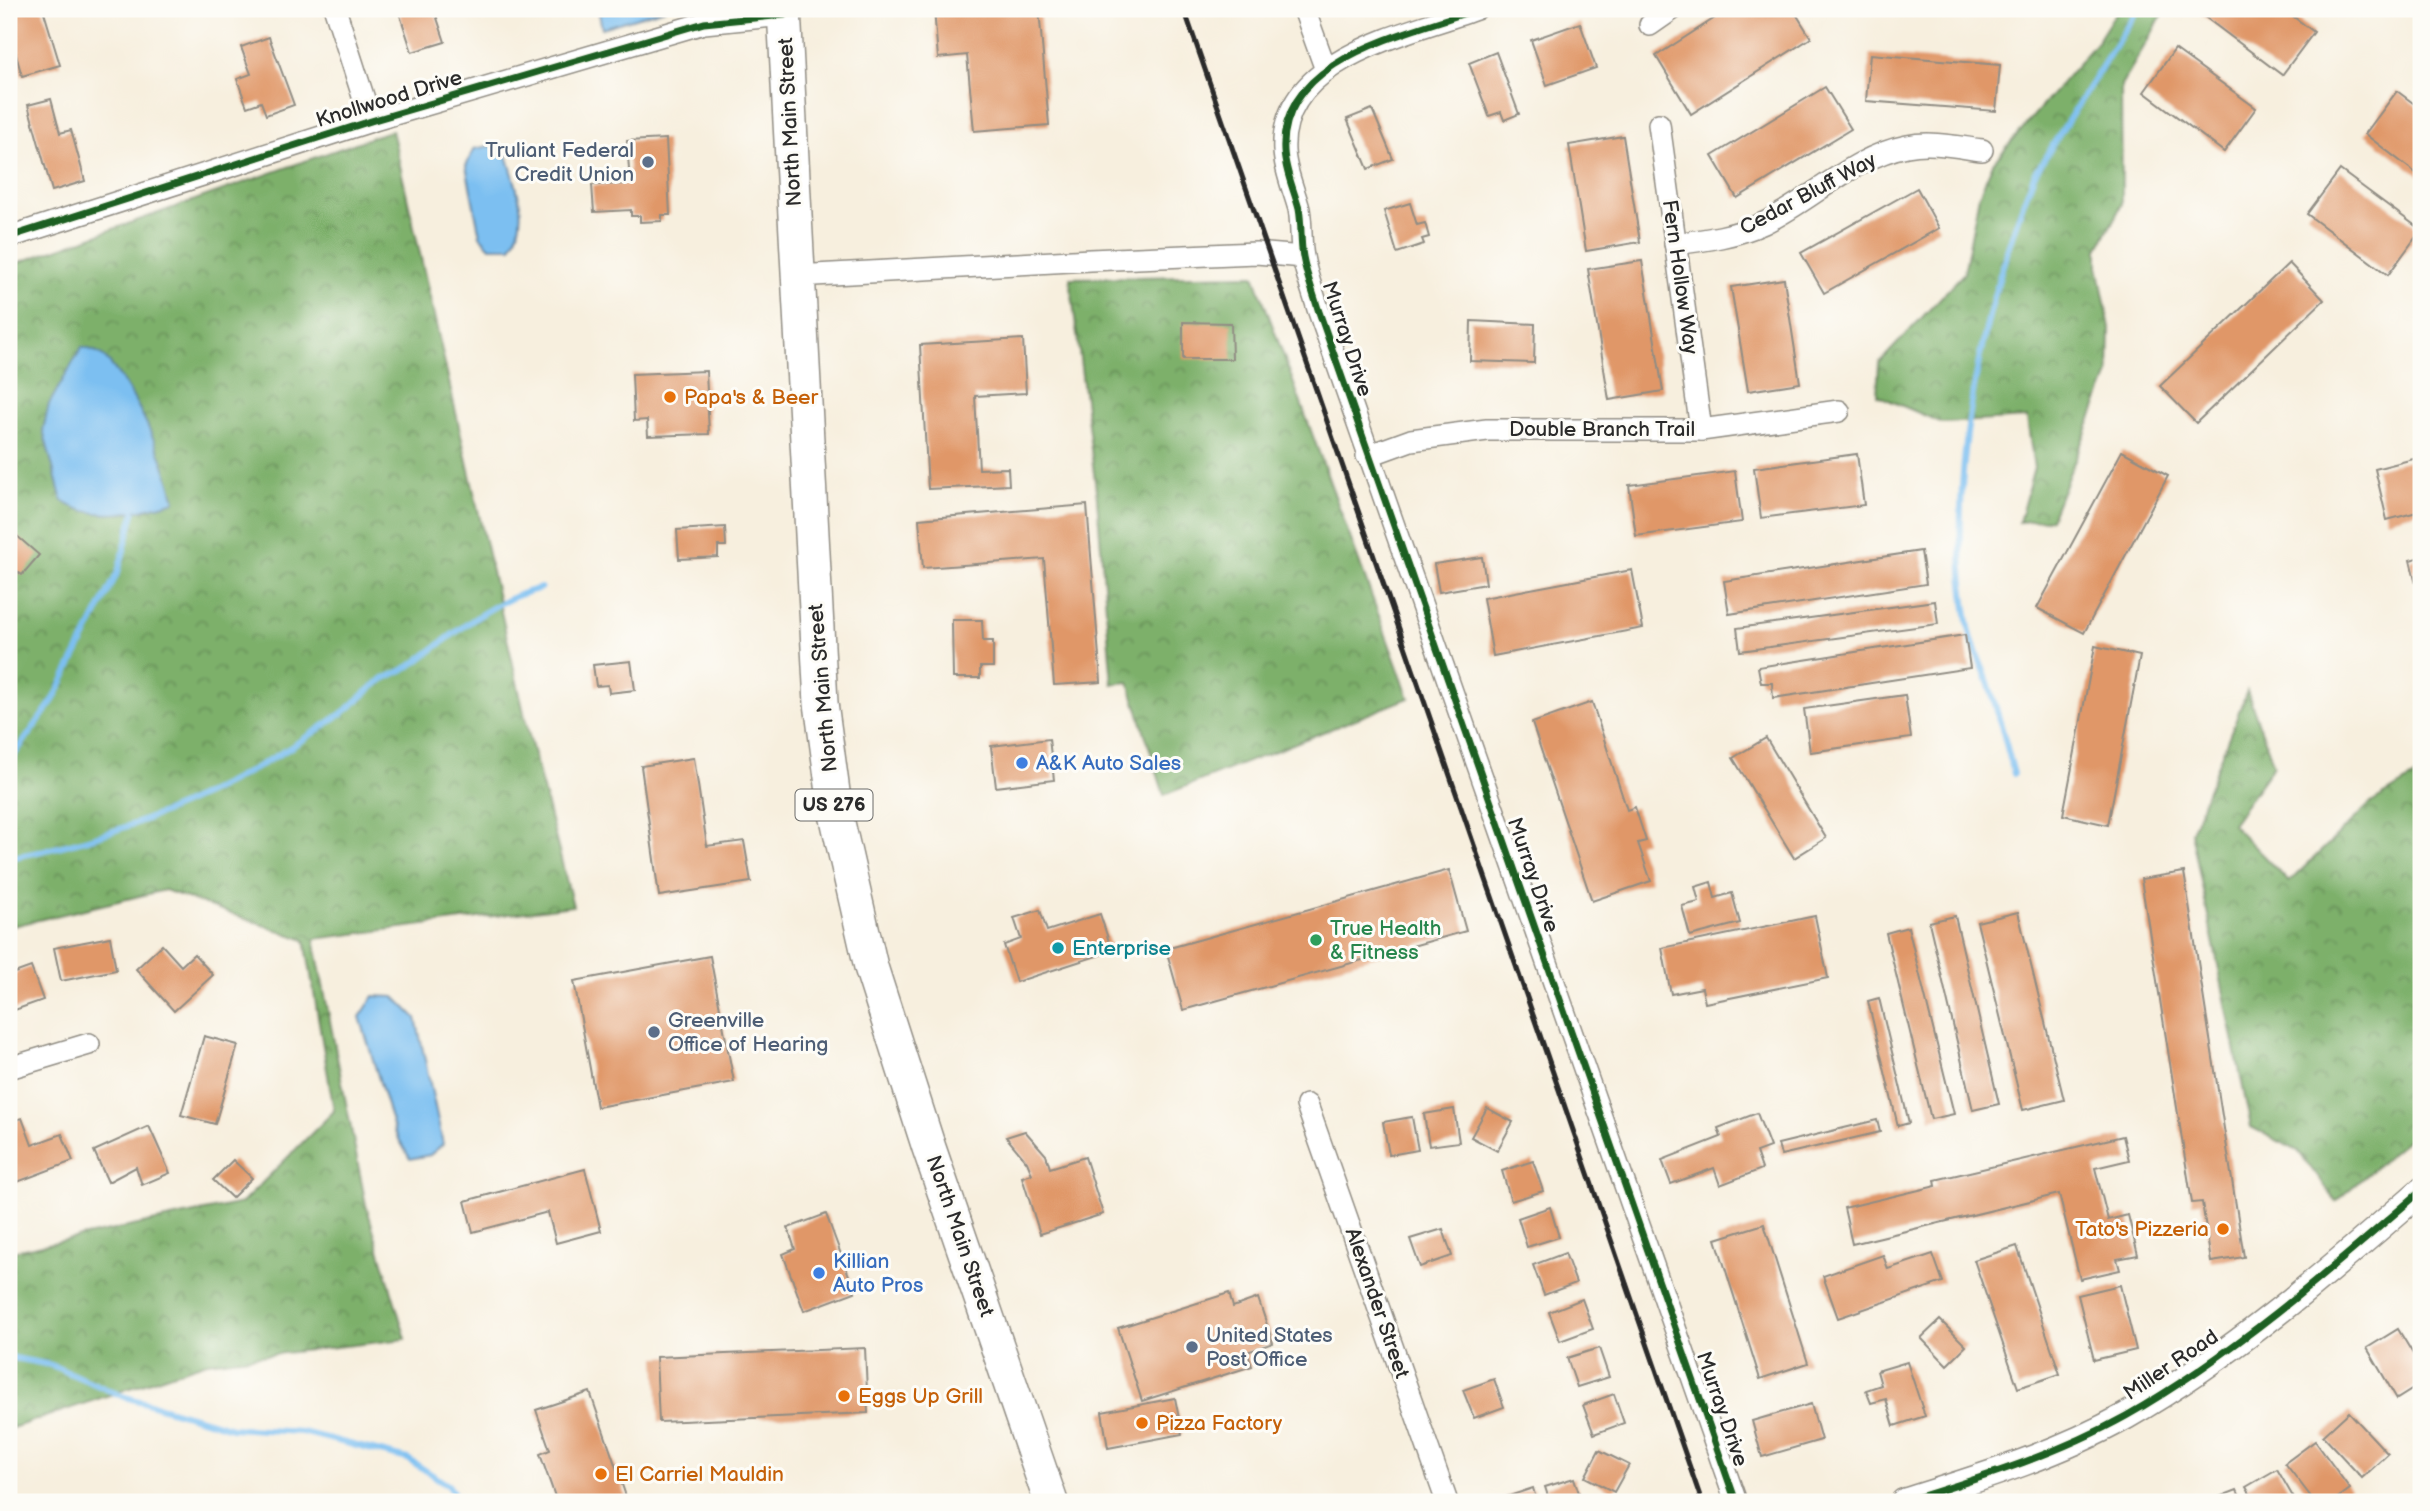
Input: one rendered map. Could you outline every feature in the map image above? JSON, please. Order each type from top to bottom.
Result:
[{"type":"main road","name":"North Main Street","points":[[784,12],[796,276],[821,704],[834,806],[871,967],[929,1148],[1051,1502]]},
{"type":"street","points":[[335,9],[371,121]]},
{"type":"street","points":[[1304,9],[1326,70]]},
{"type":"street","name":"Murray Drive","points":[[1476,9],[1372,45],[1336,62],[1307,87],[1294,106],[1285,134],[1284,153],[1299,212],[1303,257],[1367,456],[1736,1502]]},
{"type":"street","points":[[1650,25],[1673,9]]},
{"type":"street","name":"Knollwood Drive","points":[[9,237],[371,121],[704,23],[784,12]]},
{"type":"street","name":"Fern Hollow Way","points":[[1659,124],[1701,430]]},
{"type":"street","name":"Cedar Bluff Way","points":[[1675,244],[1732,235],[1765,222],[1875,156],[1906,146],[1928,144],[1982,150]]},
{"type":"street","points":[[796,276],[1256,253],[1303,257]]},
{"type":"street","name":"Double Branch Trail","points":[[1367,456],[1411,440],[1488,430],[1701,430],[1839,411]]},
{"type":"street","points":[[9,1068],[89,1044]]},
{"type":"street","name":"Alexander Street","points":[[1307,1105],[1447,1502]]},
{"type":"street","name":"Miller Road","points":[[1904,1502],[2043,1456],[2125,1417],[2194,1374],[2256,1328],[2421,1191]]},
{"type":"green space","points":[[2118,9],[2166,9],[2121,86],[2122,204],[2098,249],[2098,266],[2110,328],[2109,374],[2051,519],[2019,522],[2034,468],[2027,418],[1942,423],[1877,395],[1879,363],[1964,273],[1979,195],[1993,163],[2097,42]]},
{"type":"green space","points":[[392,130],[529,735],[573,906],[314,939],[366,1205],[406,1339],[207,1362],[9,1429],[9,1252],[242,1203],[334,1111],[305,940],[165,890],[9,927],[9,266]]},
{"type":"green space","points":[[1254,275],[1409,698],[1164,795],[1129,682],[1112,684],[1097,498],[1070,278]]},
{"type":"green space","points":[[2247,691],[2274,765],[2232,824],[2289,882],[2371,803],[2421,773],[2421,1128],[2336,1201],[2298,1151],[2251,1127],[2191,832]]},
{"type":"water","points":[[598,9],[665,9],[602,28]]},
{"type":"water","points":[[489,146],[506,151],[517,188],[520,224],[511,247],[490,247],[480,236],[466,166],[474,149]]},
{"type":"water","points":[[82,347],[102,355],[126,385],[156,445],[175,501],[132,512],[103,514],[75,508],[62,501],[43,430],[49,404]]},
{"type":"water","points":[[374,996],[395,997],[416,1018],[443,1144],[430,1155],[410,1159],[395,1132],[360,1017]]},
{"type":"building","points":[[9,9],[43,9],[60,65],[22,76],[9,30]]},
{"type":"building","points":[[398,9],[434,9],[445,42],[412,52]]},
{"type":"building","points":[[934,9],[1039,9],[1049,125],[974,131],[967,55],[938,58]]},
{"type":"building","points":[[1729,9],[1793,9],[1811,38],[1691,114],[1656,56]]},
{"type":"building","points":[[2205,9],[2283,9],[2314,32],[2282,75],[2201,14]]},
{"type":"building","points":[[1580,23],[1596,68],[1547,85],[1531,40]]},
{"type":"building","points":[[269,37],[294,105],[266,115],[261,102],[247,107],[237,79],[251,74],[241,47]]},
{"type":"building","points":[[2175,49],[2256,108],[2224,152],[2144,92]]},
{"type":"building","points":[[1496,52],[1519,114],[1504,120],[1501,112],[1489,116],[1469,63]]},
{"type":"building","points":[[1870,54],[2000,65],[1996,111],[1866,101]]},
{"type":"building","points":[[1825,87],[1851,129],[1737,198],[1712,156]]},
{"type":"building","points":[[2397,91],[2421,109],[2421,177],[2365,134]]},
{"type":"building","points":[[51,99],[60,133],[71,130],[85,181],[52,191],[28,105]]},
{"type":"building","points":[[1372,109],[1393,159],[1368,169],[1347,119]]},
{"type":"building","points":[[1623,136],[1640,242],[1586,251],[1569,145]]},
{"type":"building","name":"Truliant Federal Credit Union","points":[[666,139],[670,215],[662,215],[662,221],[640,222],[640,216],[631,216],[631,210],[594,212],[592,185],[630,184],[627,141]]},
{"type":"building","points":[[2340,170],[2421,230],[2388,275],[2307,214]]},
{"type":"building","points":[[1917,188],[1939,228],[1824,293],[1801,253]]},
{"type":"building","points":[[1410,203],[1417,225],[1425,223],[1429,237],[1422,239],[1424,244],[1397,253],[1384,211]]},
{"type":"building","points":[[1642,261],[1663,391],[1609,400],[1588,269]]},
{"type":"building","points":[[2289,263],[2324,300],[2196,423],[2160,386]]},
{"type":"building","points":[[1784,279],[1800,383],[1748,391],[1731,287]]},
{"type":"building","points":[[1471,321],[1535,324],[1534,363],[1470,361]]},
{"type":"building","points":[[1183,322],[1231,323],[1232,359],[1183,359]]},
{"type":"building","points":[[1023,339],[1026,393],[975,396],[979,469],[1008,468],[1009,485],[928,489],[920,345]]},
{"type":"building","name":"Papa's & Beer","points":[[706,371],[709,434],[648,436],[647,420],[634,421],[632,374]]},
{"type":"building","points":[[2122,451],[2168,476],[2084,633],[2037,608]]},
{"type":"building","points":[[1857,454],[1864,505],[1761,518],[1754,468]]},
{"type":"building","points":[[2421,457],[2421,511],[2387,520],[2375,469]]},
{"type":"building","points":[[1735,471],[1742,522],[1636,536],[1629,485]]},
{"type":"building","points":[[1087,505],[1101,682],[1054,685],[1044,559],[923,568],[919,519]]},
{"type":"building","points":[[725,527],[726,546],[718,546],[718,557],[679,559],[677,530]]},
{"type":"building","points":[[9,529],[39,555],[22,575],[11,567],[9,570]]},
{"type":"building","points":[[1921,551],[1926,584],[1729,614],[1724,581]]},
{"type":"building","points":[[1482,557],[1486,584],[1439,592],[1434,564]]},
{"type":"building","points":[[2421,557],[2421,600],[2420,600],[2410,560]]},
{"type":"building","points":[[1632,570],[1643,628],[1493,656],[1483,598]]},
{"type":"building","points":[[1935,601],[1938,624],[1740,651],[1737,628]]},
{"type":"building","points":[[952,620],[982,620],[983,641],[993,641],[993,667],[980,667],[980,678],[953,678]]},
{"type":"building","points":[[1965,635],[1970,668],[1773,698],[1772,683],[1761,683],[1758,667]]},
{"type":"building","points":[[2095,646],[2140,656],[2108,825],[2063,815]]},
{"type":"building","points":[[631,661],[635,690],[609,693],[608,685],[596,686],[593,665]]},
{"type":"building","points":[[1905,695],[1911,738],[1810,752],[1804,709]]},
{"type":"building","points":[[1592,702],[1627,810],[1635,807],[1646,841],[1638,843],[1651,881],[1592,901],[1532,723]]},
{"type":"building","points":[[1766,738],[1826,838],[1794,858],[1733,758]]},
{"type":"building","name":"A&K Auto Sales","points":[[1049,739],[1054,780],[996,787],[991,746]]},
{"type":"building","points":[[694,758],[707,846],[744,841],[751,882],[659,896],[641,766]]},
{"type":"building","name":"True Health & Fitness","points":[[1449,870],[1466,931],[1183,1010],[1166,949]]},
{"type":"building","points":[[2184,872],[2244,1257],[2211,1262],[2202,1202],[2192,1203],[2141,879]]},
{"type":"building","points":[[1711,882],[1715,898],[1732,893],[1740,923],[1690,936],[1682,906],[1699,902],[1695,887]]},
{"type":"building","name":"Enterprise","points":[[1040,910],[1047,931],[1100,914],[1112,951],[1016,982],[1004,945],[1021,939],[1014,918]]},
{"type":"building","points":[[2018,912],[2064,1100],[2023,1110],[1977,922]]},
{"type":"building","points":[[1815,916],[1828,978],[1705,1003],[1702,988],[1671,994],[1662,948]]},
{"type":"building","points":[[1955,916],[1999,1104],[1973,1110],[1929,922]]},
{"type":"building","points":[[1908,927],[1954,1114],[1931,1119],[1886,933]]},
{"type":"building","points":[[110,937],[116,970],[61,981],[54,948]]},
{"type":"building","points":[[162,945],[181,966],[194,954],[213,975],[174,1011],[136,969]]},
{"type":"building","name":"Greenville Office of Hearing","points":[[710,956],[734,1082],[597,1107],[574,981]]},
{"type":"building","points":[[31,967],[43,1000],[9,1012],[9,975]]},
{"type":"building","points":[[1879,998],[1909,1123],[1898,1126],[1868,1001]]},
{"type":"building","points":[[204,1036],[238,1045],[215,1124],[181,1115]]},
{"type":"building","points":[[1487,1108],[1513,1122],[1497,1151],[1471,1137]]},
{"type":"building","points":[[1454,1109],[1459,1142],[1429,1146],[1424,1114]]},
{"type":"building","points":[[1757,1113],[1770,1147],[1756,1152],[1762,1169],[1720,1185],[1714,1168],[1671,1184],[1662,1160],[1721,1137],[1718,1128]]},
{"type":"building","points":[[1412,1117],[1418,1150],[1389,1155],[1383,1122]]},
{"type":"building","points":[[22,1118],[32,1145],[62,1134],[73,1161],[12,1184],[9,1176],[9,1122]]},
{"type":"building","points":[[1877,1120],[1880,1132],[1781,1155],[1778,1144]]},
{"type":"building","points":[[149,1126],[170,1173],[142,1185],[136,1167],[108,1182],[94,1151]]},
{"type":"building","points":[[1025,1131],[1046,1155],[1050,1168],[1085,1157],[1103,1214],[1040,1234],[1022,1177],[1032,1174],[1027,1162],[1006,1137]]},
{"type":"building","points":[[2123,1136],[2129,1160],[2095,1168],[2108,1220],[2128,1215],[2138,1255],[2117,1259],[2120,1270],[2080,1279],[2059,1194],[1852,1244],[1844,1208],[1936,1186],[1935,1180]]},
{"type":"building","points":[[233,1160],[252,1178],[232,1198],[213,1180]]},
{"type":"building","points":[[1533,1161],[1543,1191],[1511,1201],[1502,1171]]},
{"type":"building","points":[[585,1169],[601,1231],[556,1243],[548,1212],[473,1232],[465,1201]]},
{"type":"building","points":[[1550,1207],[1559,1237],[1527,1247],[1518,1218]]},
{"type":"building","name":"Killian Auto Pros","points":[[826,1214],[855,1292],[804,1311],[783,1254],[795,1249],[788,1228]]},
{"type":"building","points":[[1764,1224],[1808,1363],[1760,1379],[1716,1239]]},
{"type":"building","points":[[1443,1229],[1452,1256],[1420,1267],[1410,1239]]},
{"type":"building","points":[[2017,1246],[2060,1374],[2018,1388],[1974,1260]]},
{"type":"building","points":[[1565,1253],[1576,1283],[1544,1295],[1533,1265]]},
{"type":"building","points":[[1933,1254],[1943,1282],[1838,1318],[1823,1276],[1883,1255],[1888,1269]]},
{"type":"building","points":[[2120,1285],[2136,1350],[2094,1360],[2078,1295]]},
{"type":"building","name":"United States Post Office","points":[[1229,1293],[1233,1307],[1258,1298],[1273,1343],[1247,1352],[1252,1366],[1142,1401],[1118,1328]]},
{"type":"building","points":[[1582,1299],[1593,1329],[1560,1341],[1549,1312]]},
{"type":"building","points":[[1940,1320],[1966,1346],[1947,1365],[1921,1338]]},
{"type":"building","points":[[2398,1329],[2421,1367],[2421,1384],[2397,1399],[2367,1348]]},
{"type":"building","points":[[865,1348],[868,1413],[659,1422],[656,1357]]},
{"type":"building","points":[[1599,1348],[1609,1377],[1577,1387],[1567,1358]]},
{"type":"building","points":[[1907,1362],[1925,1416],[1894,1426],[1886,1399],[1871,1403],[1866,1390],[1881,1385],[1877,1371]]},
{"type":"building","points":[[1494,1379],[1504,1407],[1474,1418],[1463,1390]]},
{"type":"building","points":[[590,1392],[628,1502],[557,1502],[540,1454],[550,1450],[536,1410]]},
{"type":"building","points":[[1614,1394],[1624,1423],[1594,1434],[1583,1405]]},
{"type":"building","name":"Pizza Factory","points":[[1175,1398],[1182,1434],[1108,1448],[1102,1412]]},
{"type":"building","points":[[1811,1404],[1821,1440],[1762,1457],[1752,1421]]},
{"type":"building","points":[[2349,1412],[2388,1454],[2362,1478],[2323,1436]]},
{"type":"building","points":[[2315,1441],[2350,1489],[2332,1502],[2315,1502],[2285,1463]]},
{"type":"building","points":[[1599,1450],[1629,1465],[1614,1492],[1585,1477]]},
{"type":"building","points":[[2277,1469],[2296,1502],[2255,1502],[2246,1487]]},
{"type":"building","points":[[1574,1478],[1582,1502],[1550,1502],[1545,1487]]},
{"type":"building","points":[[1533,1488],[1537,1502],[1505,1502],[1503,1498]]},
{"type":"building","points":[[2237,1490],[2242,1502],[2206,1502]]},
{"type":"building","points":[[1242,1495],[1243,1502],[1213,1502],[1213,1501]]},
{"type":"waterway","points":[[2014,774],[1992,693],[1970,634],[1962,573],[1964,457],[1972,398],[1998,281],[2034,175],[2138,9]]},
{"type":"waterway","points":[[9,771],[15,754],[54,699],[118,572],[134,513]]},
{"type":"waterway","points":[[9,858],[99,836],[142,821],[223,785],[302,740],[341,714],[382,680],[415,663],[491,608],[541,588]]},
{"type":"waterway","points":[[9,1357],[51,1365],[122,1396],[232,1428],[302,1432],[408,1459],[448,1485],[460,1502]]},
{"type":"railway","points":[[1184,9],[1702,1502]]},
{"type":"cycle path","points":[[1476,9],[1384,40],[1325,71],[1302,93],[1288,119],[1285,158],[1299,209],[1304,263],[1318,309],[1736,1502]]},
{"type":"cycle path","points":[[9,237],[371,121],[704,23],[784,15]]},
{"type":"cycle path","points":[[1904,1502],[1989,1475],[2072,1443],[2166,1392],[2279,1311],[2421,1191]]},
{"type":"place","name":"Truliant Federal Credit Union","points":[[648,162]]},
{"type":"place","name":"Papa's & Beer","points":[[670,397]]},
{"type":"place","name":"A&K Auto Sales","points":[[1022,763]]},
{"type":"place","name":"True Health & Fitness","points":[[1316,940]]},
{"type":"place","name":"Enterprise","points":[[1058,948]]},
{"type":"place","name":"Greenville Office of Hearing","points":[[654,1032]]},
{"type":"place","name":"Tato's Pizzeria","points":[[2223,1229]]},
{"type":"place","name":"Killian Auto Pros","points":[[819,1273]]},
{"type":"place","name":"United States Post Office","points":[[1192,1347]]},
{"type":"place","name":"Eggs Up Grill","points":[[844,1396]]},
{"type":"place","name":"Pizza Factory","points":[[1142,1423]]},
{"type":"place","name":"El Carriel Mauldin","points":[[601,1474]]}]
